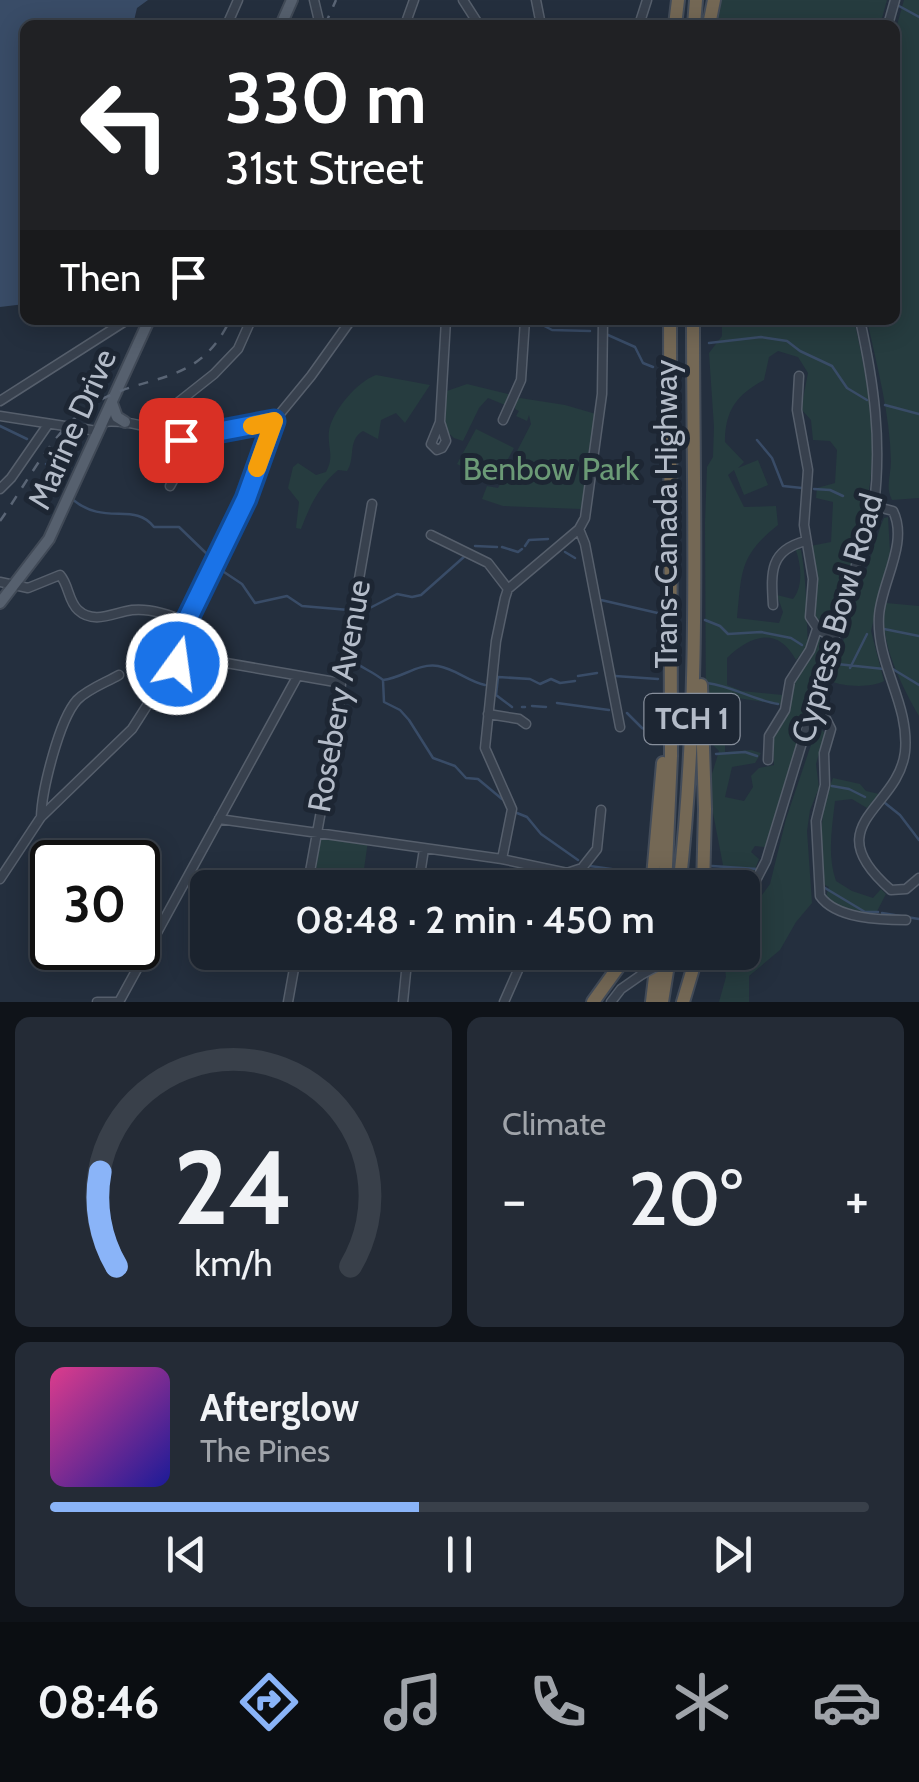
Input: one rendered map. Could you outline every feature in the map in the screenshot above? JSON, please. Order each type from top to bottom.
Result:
[{"type":"highway","name":"Trans-Canada Highway","points":[[666,870],[671,771],[670,325]]},
{"type":"highway","name":"Trans-Canada Highway","points":[[680,870],[692,727],[693,325]]},
{"type":"highway","points":[[695,550],[705,793],[703,870]]},
{"type":"highway","points":[[653,870],[671,650]]},
{"type":"highway","points":[[593,1002],[616,970]]},
{"type":"highway","points":[[652,1002],[656,970]]},
{"type":"highway","points":[[662,1002],[667,970]]},
{"type":"highway","points":[[683,1002],[692,970]]},
{"type":"highway","points":[[689,981],[695,970]]},
{"type":"main road","name":"Marine Drive","points":[[0,603],[49,539],[147,325]]},
{"type":"main road","points":[[112,401],[117,416],[125,422]]},
{"type":"street","points":[[0,400],[119,325]]},
{"type":"street","points":[[147,427],[214,374],[238,349],[249,325]]},
{"type":"street","points":[[177,664],[186,622],[246,499],[274,421],[347,325]]},
{"type":"street","points":[[440,422],[446,325]]},
{"type":"street","points":[[504,420],[522,380],[525,325]]},
{"type":"street","points":[[502,859],[512,810],[485,748],[496,641],[508,589],[579,528],[585,518],[602,394],[603,325]]},
{"type":"street","name":"Cypress Bowl Road","points":[[760,872],[874,506],[878,427],[861,325]]},
{"type":"street","points":[[799,376],[797,410],[809,479],[804,518],[813,579],[810,617],[817,628],[835,639]]},
{"type":"street","points":[[0,416],[47,426],[100,427],[125,422],[182,434],[211,433],[274,421]]},
{"type":"street","points":[[0,489],[12,478],[47,426]]},
{"type":"street","points":[[170,486],[182,434]]},
{"type":"street","name":"Rosebery Avenue","points":[[310,870],[372,504]]},
{"type":"street","points":[[874,506],[893,511],[896,519],[894,558],[880,609],[879,631],[906,732],[898,777],[867,813],[860,833],[864,857],[872,873],[891,890],[906,889],[919,878]]},
{"type":"street","points":[[579,528],[620,727]]},
{"type":"street","points":[[430,535],[488,563],[508,589]]},
{"type":"street","points":[[773,606],[775,558],[806,542]]},
{"type":"street","points":[[0,582],[28,588],[60,575],[74,606],[83,614],[103,618],[142,611],[186,622]]},
{"type":"street","points":[[768,760],[769,736],[785,710],[790,681],[810,650],[817,628]]},
{"type":"street","points":[[0,879],[41,817],[132,729],[177,664],[209,660],[341,684]]},
{"type":"street","points":[[41,817],[64,719],[88,691],[119,675]]},
{"type":"street","points":[[96,1002],[118,1002],[297,677]]},
{"type":"street","points":[[812,712],[826,719],[831,729],[816,822],[820,896],[830,906],[865,917],[906,920]]},
{"type":"street","points":[[488,714],[519,719],[526,724]]},
{"type":"street","points":[[577,870],[597,848],[601,810]]},
{"type":"street","points":[[220,818],[502,859],[550,870]]},
{"type":"street","points":[[421,870],[424,849]]},
{"type":"street","points":[[288,1002],[293,970]]},
{"type":"street","points":[[402,1002],[406,970]]},
{"type":"street","points":[[504,1002],[518,970]]},
{"type":"street","points":[[611,1002],[628,983],[650,970]]},
{"type":"green space","points":[[719,0],[887,0],[881,20],[714,20]]},
{"type":"green space","points":[[904,0],[919,0],[919,498],[892,500],[888,426],[868,325],[900,325],[898,20]]},
{"type":"green space","points":[[722,325],[855,325],[871,416],[871,474],[865,512],[833,625],[828,630],[815,622],[817,585],[810,546],[831,542],[833,502],[816,498],[817,488],[835,483],[837,450],[830,441],[813,440],[811,420],[801,409],[808,373],[798,357],[778,351],[769,357],[764,380],[739,398],[727,421],[725,442],[744,462],[738,468],[758,460],[768,485],[744,495],[734,470],[728,475],[744,507],[776,506],[778,525],[749,556],[737,618],[779,623],[783,612],[777,595],[793,599],[800,574],[795,548],[801,550],[808,645],[796,660],[780,642],[763,638],[745,644],[727,658],[727,685],[742,691],[783,695],[783,705],[731,697],[726,702],[725,752],[761,753],[755,763],[732,767],[725,797],[744,801],[753,787],[751,776],[759,768],[774,765],[772,737],[790,709],[789,692],[794,678],[813,653],[818,636],[826,649],[765,847],[755,846],[751,852],[759,859],[755,870],[715,870],[723,865],[712,808],[712,774],[719,751],[710,742],[706,720],[705,523],[707,467],[713,457],[714,427],[709,353],[722,336]]},
{"type":"green space","points":[[376,375],[430,385],[405,423],[396,413],[381,420],[378,439],[363,431],[358,435],[347,471],[338,470],[332,476],[316,497],[301,529],[296,528],[299,502],[288,488],[293,467],[298,463],[316,475],[326,472],[329,431],[335,415],[354,390]]},
{"type":"green space","points":[[467,384],[512,395],[505,405],[488,398],[463,441],[444,429],[444,392]]},
{"type":"green space","name":"Benbow Park","points":[[516,400],[596,414],[581,509],[503,506],[482,499],[487,486],[498,488],[531,424],[529,415],[527,421],[516,416]]},
{"type":"green space","points":[[476,429],[514,448],[495,483],[457,464]]},
{"type":"green space","points":[[888,517],[890,552],[871,631],[884,681],[865,686],[830,681],[881,525]]},
{"type":"green space","points":[[886,603],[919,606],[919,716],[887,645]]},
{"type":"green space","points":[[816,730],[825,733],[816,764],[819,788],[807,831],[812,903],[780,950],[760,967],[760,898],[770,884],[786,819]]},
{"type":"green space","points":[[833,778],[860,784],[866,791],[879,794],[867,808],[852,799],[835,801],[831,841],[836,881],[873,898],[881,889],[886,894],[875,915],[839,906],[826,896],[829,887],[823,884],[822,830]]},
{"type":"green space","points":[[321,835],[368,841],[364,870],[316,870]]},
{"type":"green space","points":[[725,970],[756,970],[749,976],[749,1002],[719,1002]]},
{"type":"water","points":[[0,0],[148,0],[137,8],[134,20],[20,20],[20,305],[0,307]]},
{"type":"waterway","points":[[899,6],[919,17]]},
{"type":"waterway","points":[[542,325],[552,330],[590,331]]},
{"type":"waterway","points":[[608,335],[635,347],[643,363],[653,367]]},
{"type":"waterway","points":[[709,343],[761,337],[787,341],[832,366],[847,388],[867,400]]},
{"type":"waterway","points":[[885,405],[919,414]]},
{"type":"waterway","points":[[0,426],[27,439]]},
{"type":"waterway","points":[[757,440],[772,458],[783,486],[802,488]]},
{"type":"waterway","points":[[46,464],[62,485]]},
{"type":"waterway","points":[[814,489],[843,496]]},
{"type":"waterway","points":[[72,499],[96,512],[137,516],[154,527],[179,527],[207,554]]},
{"type":"waterway","points":[[525,546],[529,540],[548,539]]},
{"type":"waterway","points":[[475,546],[497,547]]},
{"type":"waterway","points":[[502,547],[518,552],[522,549]]},
{"type":"waterway","points":[[565,552],[575,558]]},
{"type":"waterway","points":[[364,611],[397,594],[421,595],[465,556]]},
{"type":"waterway","points":[[221,570],[242,584],[255,603],[287,596],[302,606],[349,610]]},
{"type":"waterway","points":[[601,600],[662,614]]},
{"type":"waterway","points":[[705,620],[728,634],[761,632],[791,638],[802,645]]},
{"type":"waterway","points":[[884,629],[919,636]]},
{"type":"waterway","points":[[850,668],[867,634]]},
{"type":"waterway","points":[[352,660],[383,680],[438,666],[485,685]]},
{"type":"waterway","points":[[837,664],[884,669]]},
{"type":"waterway","points":[[891,668],[919,685]]},
{"type":"waterway","points":[[578,676],[597,673]]},
{"type":"waterway","points":[[615,676],[658,679]]},
{"type":"waterway","points":[[512,707],[496,695],[498,677],[530,679],[540,684],[551,679],[560,683],[575,681]]},
{"type":"waterway","points":[[383,680],[384,702],[409,720],[433,758],[455,766],[466,778],[478,779],[502,799]]},
{"type":"waterway","points":[[707,683],[778,704]]},
{"type":"waterway","points":[[557,703],[609,710]]},
{"type":"waterway","points":[[532,706],[546,707]]},
{"type":"waterway","points":[[627,713],[642,728],[655,733]]},
{"type":"waterway","points":[[716,754],[745,752],[757,756]]},
{"type":"waterway","points":[[832,786],[865,797]]},
{"type":"waterway","points":[[885,803],[919,840]]},
{"type":"waterway","points":[[517,813],[578,860]]},
{"type":"waterway","points":[[590,866],[618,870]]},
{"type":"waterway","points":[[712,866],[757,869]]},
{"type":"waterway","points":[[825,888],[865,912],[878,912]]},
{"type":"waterway","points":[[882,913],[919,919]]},
{"type":"railway","points":[[327,20],[336,0]]},
{"type":"railway","points":[[0,521],[52,443],[77,416],[110,395],[185,369],[201,358],[227,325]]},
{"type":"slow traffic","points":[[252,426],[274,421],[257,468]]},
{"type":"route","points":[[177,664],[186,622],[246,499],[274,421],[211,433],[182,434],[181,440]]}]
